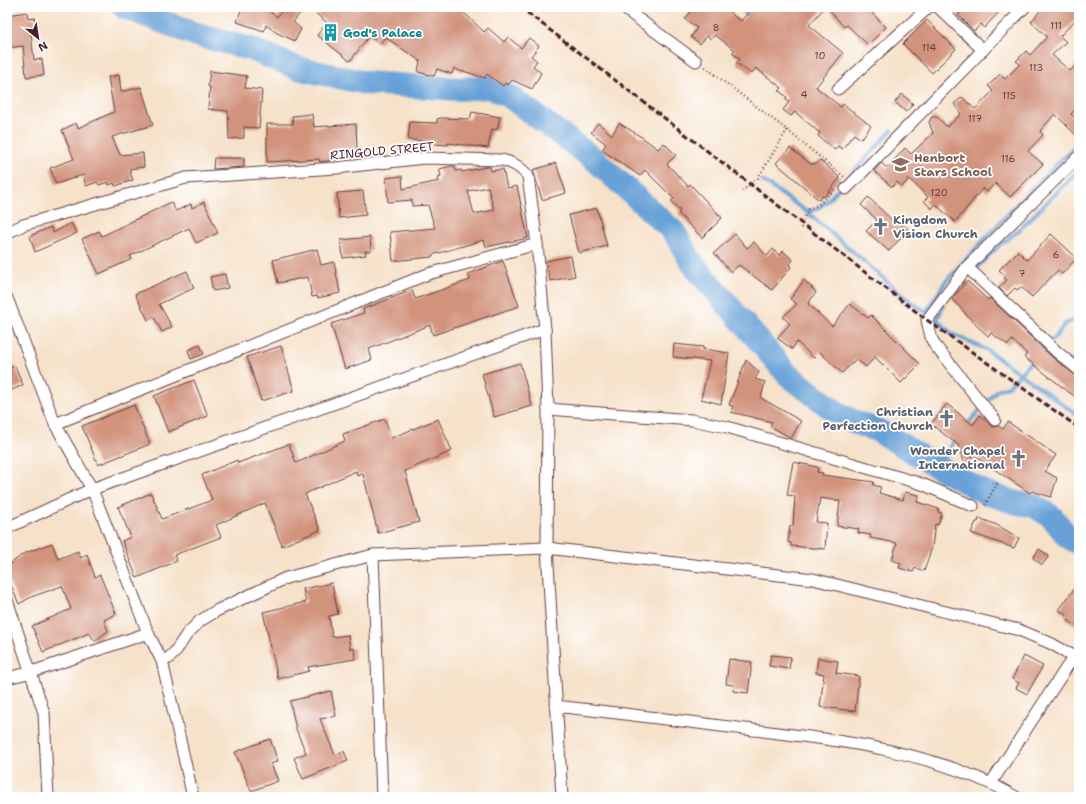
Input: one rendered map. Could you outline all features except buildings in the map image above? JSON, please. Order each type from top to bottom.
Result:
[{"type":"street","points":[[622,7],[696,61]]},
{"type":"street","points":[[838,89],[929,7]]},
{"type":"street","points":[[938,7],[983,50]]},
{"type":"street","points":[[841,187],[983,50],[1025,7]]},
{"type":"street","points":[[995,420],[934,344],[927,320],[967,267],[1079,156]]},
{"type":"street","name":"RINGOLD STREET","points":[[7,233],[23,225],[186,178],[336,168],[424,158],[502,160],[512,162],[528,176],[538,244],[545,329],[548,409],[547,548],[562,797]]},
{"type":"street","points":[[55,424],[428,274],[538,244]]},
{"type":"street","points":[[967,267],[1057,352],[1079,370]]},
{"type":"street","points":[[7,298],[55,424],[92,490],[148,633],[162,661],[193,797]]},
{"type":"street","points":[[7,528],[92,490],[545,329]]},
{"type":"street","points":[[548,409],[692,420],[727,427],[922,484],[973,506]]},
{"type":"street","points":[[162,661],[169,658],[175,652],[187,634],[200,621],[216,611],[286,578],[373,555],[547,548],[813,579],[1019,630],[1050,643],[1077,658],[991,783]]},
{"type":"street","points":[[373,555],[382,797]]},
{"type":"street","points":[[7,600],[32,672],[44,713],[48,797]]},
{"type":"street","points":[[7,678],[32,672],[148,633]]},
{"type":"street","points":[[556,706],[820,738],[873,747],[951,768],[991,783],[1016,797]]},
{"type":"path","points":[[696,61],[787,130],[846,178],[841,187],[819,204],[807,210],[804,215],[801,228]]},
{"type":"path","points":[[742,191],[758,178],[787,130]]},
{"type":"path","points":[[973,506],[983,510],[997,484],[991,481]]},
{"type":"waterway","points":[[124,7],[197,35],[251,49],[297,68],[366,83],[459,89],[490,87],[509,96],[594,159],[674,232],[692,263],[788,375],[836,412],[856,423],[877,430],[938,467],[986,493],[1017,503],[1033,505],[1052,517],[1068,537],[1079,543]]},
{"type":"waterway","points":[[745,14],[751,7]]},
{"type":"waterway","points":[[848,178],[892,130]]},
{"type":"waterway","points":[[763,181],[807,212],[911,302],[926,312],[946,281],[1017,204],[1079,142]]},
{"type":"waterway","points":[[972,272],[1001,244],[1017,232],[1079,170]]},
{"type":"waterway","points":[[807,212],[813,211],[823,204],[846,180]]},
{"type":"waterway","points":[[943,306],[937,320],[952,334],[987,350],[1079,416]]},
{"type":"waterway","points":[[1039,351],[1057,335],[1065,324],[1079,318]]},
{"type":"waterway","points":[[966,426],[997,390],[1009,386],[1034,358]]},
{"type":"waterway","points":[[938,467],[957,437]]},
{"type":"railway","points":[[520,7],[927,320],[1079,428]]},
{"type":"place","name":"God's Palace","points":[[330,33]]},
{"type":"place","name":"Henbort Stars School","points":[[901,165]]},
{"type":"place","name":"Kingdom Vision Church","points":[[880,227]]},
{"type":"place","name":"Christian Perfection Church","points":[[946,419]]},
{"type":"place","name":"Wonder Chapel International","points":[[1018,458]]}]
